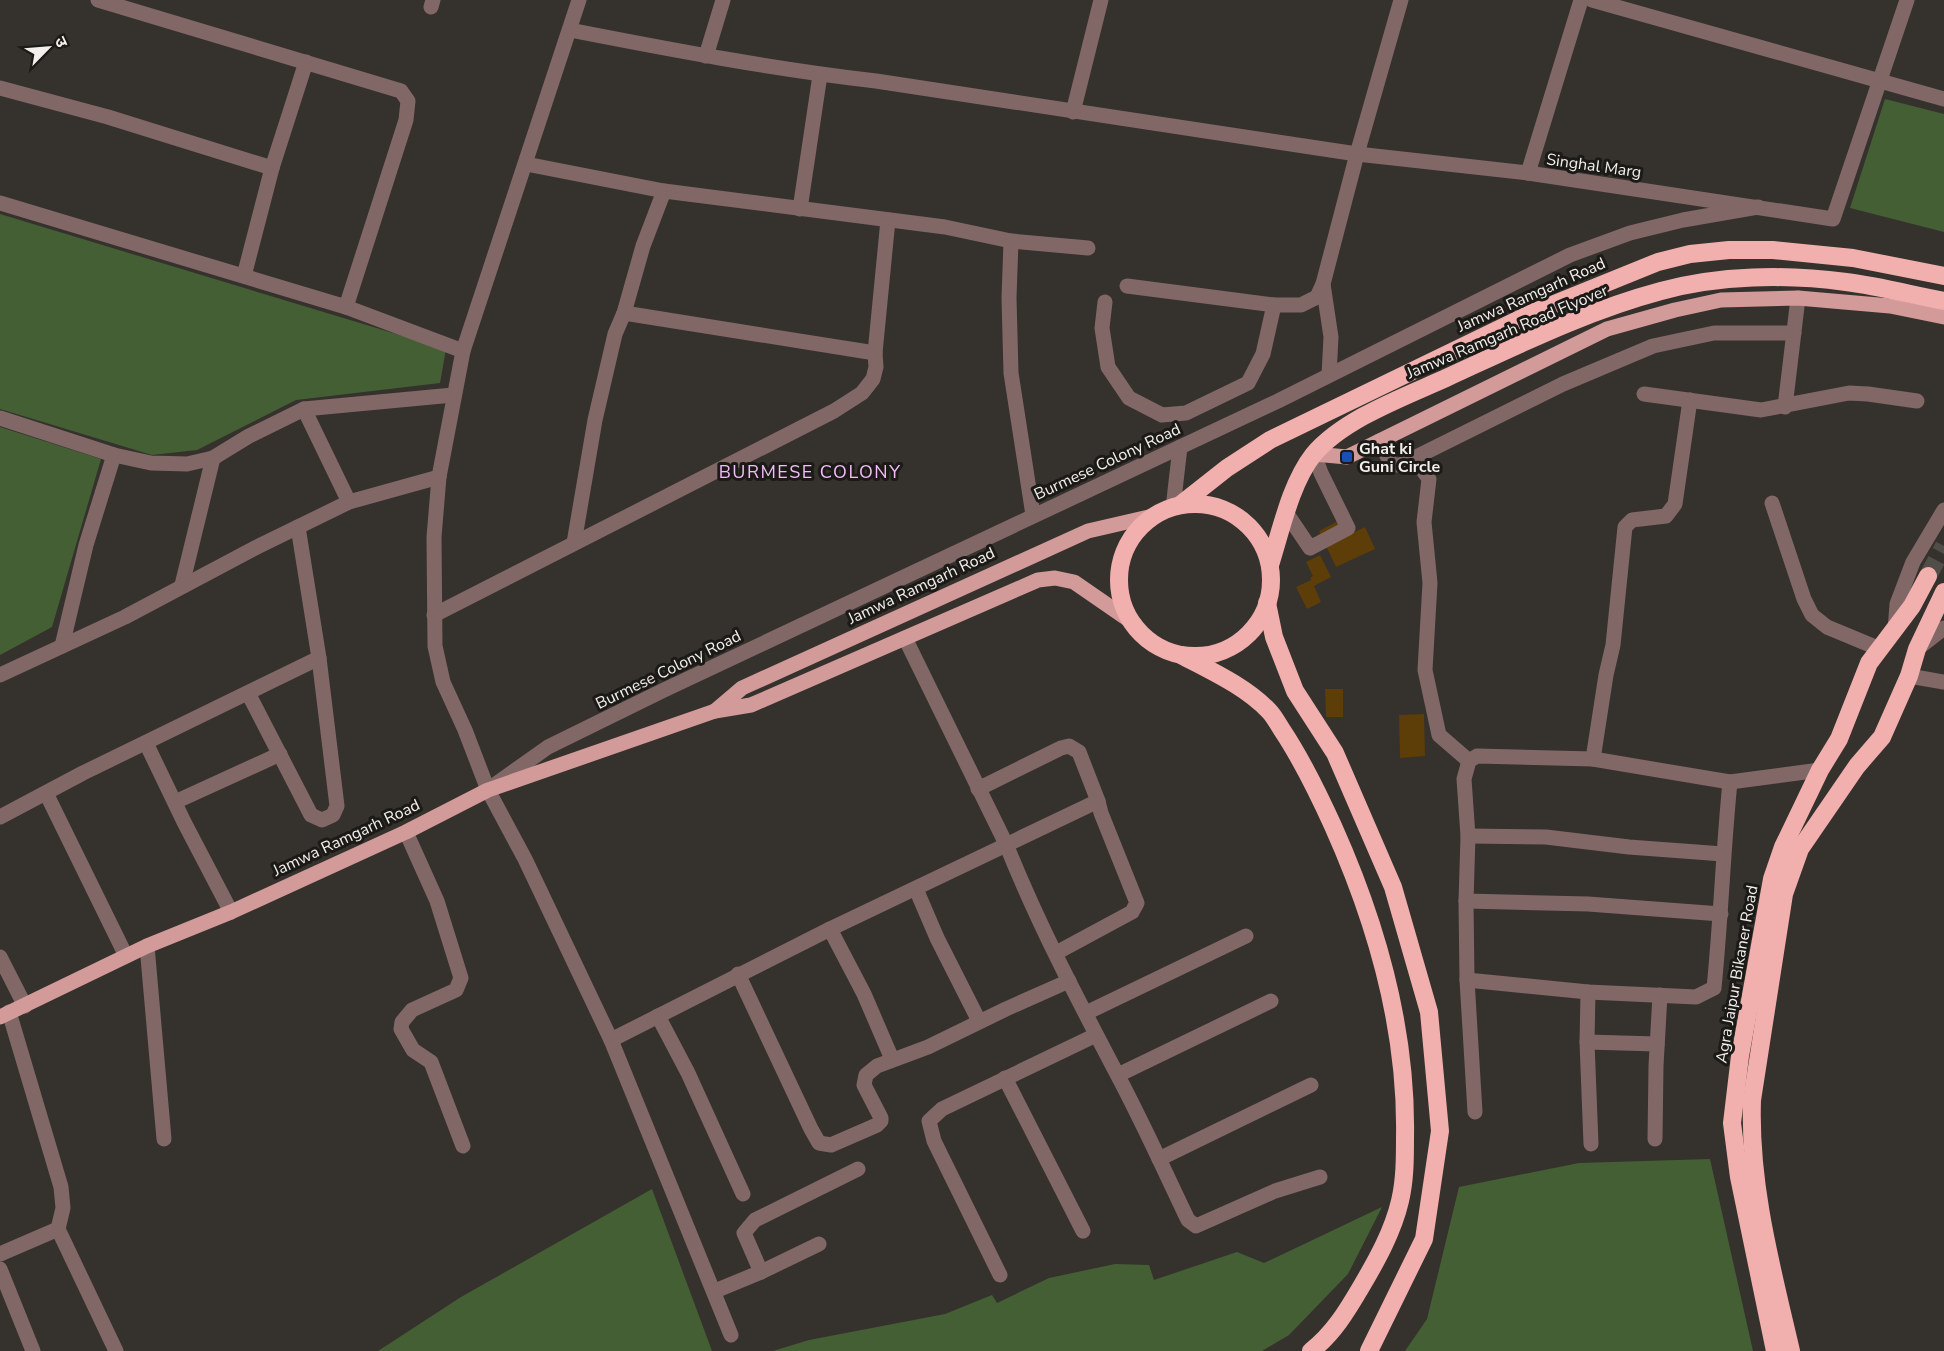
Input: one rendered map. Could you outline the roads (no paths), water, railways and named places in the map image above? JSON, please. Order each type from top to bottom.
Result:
[{"type":"highway","name":"Jamwa Ramgarh Road","points":[[1177,506],[1227,468],[1270,440],[1532,313],[1659,262],[1690,254],[1729,250],[1773,250],[1853,258],[1941,274]]},
{"type":"highway","name":"Jamwa Ramgarh Road Flyover","points":[[1314,454],[1344,429],[1387,405],[1591,313],[1673,288],[1745,278],[1813,279],[1847,282],[1944,302]]},
{"type":"highway","points":[[1181,655],[1211,655],[1238,643],[1259,622],[1270,595],[1270,565],[1300,474],[1314,454]]},
{"type":"highway","points":[[1270,565],[1257,538],[1238,516],[1210,505],[1177,506],[1153,516],[1130,536],[1119,566],[1120,593],[1132,622],[1154,644],[1181,655],[1238,687],[1269,712],[1291,743],[1316,788],[1348,859],[1369,915],[1389,989],[1402,1056],[1405,1109],[1404,1162],[1400,1200],[1377,1261],[1328,1338],[1311,1351]]},
{"type":"highway","name":"Agra Jaipur Bikaner Road","points":[[1775,1351],[1739,1177],[1732,1123],[1742,1045],[1772,879],[1783,847],[1820,770],[1839,739],[1869,663],[1912,606],[1928,576]]},
{"type":"highway","name":"Agra Jaipur Bikaner Road","points":[[1791,1351],[1768,1248],[1754,1166],[1751,1133],[1752,1101],[1784,894],[1800,849],[1882,737],[1909,676],[1917,649],[1944,592]]},
{"type":"highway","points":[[1267,603],[1274,637],[1295,691],[1335,753],[1393,887],[1430,1012],[1440,1131],[1424,1239],[1369,1351]]},
{"type":"highway","points":[[1839,739],[1867,755]]},
{"type":"highway","points":[[1797,819],[1815,828]]},
{"type":"main road","points":[[1314,454],[1347,457],[1607,329],[1675,310],[1721,300],[1798,298],[1890,306],[1944,316]]},
{"type":"main road","name":"Jamwa Ramgarh Road","points":[[715,711],[742,688],[1035,554],[1088,531],[1153,516]]},
{"type":"main road","name":"Jamwa Ramgarh Road","points":[[4,1014],[147,946],[231,912],[406,832],[488,790],[715,711],[752,705],[1038,580],[1055,578],[1074,582],[1132,622]]},
{"type":"street","points":[[98,0],[401,91],[408,101],[406,120],[346,307]]},
{"type":"street","points":[[579,0],[463,351],[453,394],[439,477],[434,537],[435,646],[443,682],[465,730],[488,790],[525,859],[611,1040],[731,1335]]},
{"type":"street","points":[[706,56],[723,0]]},
{"type":"street","points":[[1073,112],[1101,0]]},
{"type":"street","points":[[1127,286],[1274,305],[1301,305],[1317,297],[1323,284],[1401,0]]},
{"type":"street","name":"Singhal Marg","points":[[1581,0],[1528,173],[1833,219],[1879,80]]},
{"type":"street","points":[[1592,0],[1944,99]]},
{"type":"street","points":[[1879,80],[1907,0]]},
{"type":"street","points":[[570,30],[820,75],[876,81],[1357,154],[1528,173]]},
{"type":"street","points":[[244,276],[272,168],[306,62]]},
{"type":"street","points":[[800,209],[820,75]]},
{"type":"street","points":[[0,88],[108,117],[272,168]]},
{"type":"street","points":[[526,164],[664,191],[945,227],[1011,241],[1089,248]]},
{"type":"street","points":[[574,543],[596,420],[615,334],[624,313],[643,246],[664,191]]},
{"type":"street","points":[[0,203],[346,307],[463,351]]},
{"type":"street","name":"Burmese Colony Road","points":[[488,790],[548,747],[1180,447],[1570,255],[1630,233],[1683,220],[1758,207]]},
{"type":"street","points":[[434,615],[776,441],[862,393],[873,379],[876,367],[875,353],[888,220]]},
{"type":"street","points":[[1011,241],[1009,298],[1011,373],[1033,515]]},
{"type":"street","points":[[1323,284],[1331,337],[1329,375]]},
{"type":"street","points":[[1785,407],[1798,298]]},
{"type":"street","points":[[1105,302],[1102,328],[1108,367],[1129,398],[1162,415],[1186,413],[1248,383],[1263,354],[1274,305]]},
{"type":"street","points":[[624,313],[875,353]]},
{"type":"street","points":[[1379,441],[1392,465],[1400,465],[1563,384],[1653,346],[1714,333],[1794,333]]},
{"type":"street","points":[[1644,394],[1761,410],[1849,393],[1917,401]]},
{"type":"street","points":[[0,418],[152,464],[187,464],[213,458],[249,436],[304,409],[453,394]]},
{"type":"street","points":[[1593,759],[1606,675],[1614,645],[1625,527],[1632,520],[1666,516],[1675,504],[1690,400]]},
{"type":"street","points":[[304,409],[349,502]]},
{"type":"street","points":[[1177,506],[1180,447]]},
{"type":"street","points":[[62,646],[86,545],[114,454]]},
{"type":"street","points":[[1287,514],[1310,548],[1348,528],[1314,454]]},
{"type":"street","points":[[182,585],[213,458]]},
{"type":"street","points":[[1414,458],[1429,479],[1424,522],[1430,583],[1425,670],[1439,735],[1468,761]]},
{"type":"street","points":[[0,675],[125,617],[182,585],[349,502],[439,477]]},
{"type":"street","points":[[1772,503],[1804,599],[1812,615],[1827,627],[1880,649]]},
{"type":"street","points":[[1895,630],[1897,603],[1913,562],[1944,510]]},
{"type":"street","points":[[248,693],[311,815],[322,820],[333,815],[337,806],[319,658],[298,527]]},
{"type":"street","points":[[1917,649],[1944,628]]},
{"type":"street","points":[[905,638],[1006,844],[1020,879],[1069,981],[1118,1075],[1188,1220],[1196,1226],[1275,1191],[1320,1177]]},
{"type":"street","points":[[0,817],[319,658]]},
{"type":"street","points":[[1909,676],[1944,682]]},
{"type":"street","points":[[146,743],[231,912]]},
{"type":"street","points":[[978,789],[1061,748],[1069,746],[1079,752],[1137,903],[1132,912],[1056,953]]},
{"type":"street","points":[[175,802],[280,754]]},
{"type":"street","points":[[1475,1112],[1467,980],[1468,836],[1464,779],[1468,761],[1477,756],[1593,759],[1730,782],[1820,770]]},
{"type":"street","points":[[1467,980],[1588,992],[1696,997],[1714,988],[1730,782]]},
{"type":"street","points":[[46,793],[126,956]]},
{"type":"street","points":[[611,1040],[738,974],[1098,801]]},
{"type":"street","points":[[406,832],[437,901],[461,978],[456,990],[412,1010],[402,1022],[401,1029],[413,1050],[431,1062],[463,1146]]},
{"type":"street","points":[[1468,836],[1546,837],[1629,847],[1723,854]]},
{"type":"street","points":[[916,889],[937,938],[979,1021]]},
{"type":"street","points":[[1466,902],[1588,904],[1721,914]]},
{"type":"street","points":[[830,929],[864,994],[892,1059]]},
{"type":"street","points":[[1086,1014],[1246,936]]},
{"type":"street","points":[[147,946],[164,1139]]},
{"type":"street","points":[[0,957],[25,1006]]},
{"type":"street","points":[[738,974],[819,1143],[831,1145],[857,1135],[877,1125],[880,1121],[864,1085],[866,1075],[877,1066],[928,1047],[979,1021],[1069,981]]},
{"type":"street","points":[[1588,992],[1587,1042],[1591,1144]]},
{"type":"street","points":[[1655,1139],[1660,995]]},
{"type":"street","points":[[1118,1075],[1271,1001]]},
{"type":"street","points":[[4,1014],[61,1187],[63,1208],[58,1229],[116,1351]]},
{"type":"street","points":[[658,1016],[688,1073],[743,1194]]},
{"type":"street","points":[[1000,1275],[934,1141],[929,1121],[942,1109],[1096,1035]]},
{"type":"street","points":[[1587,1042],[1657,1044]]},
{"type":"street","points":[[1005,1078],[1083,1231]]},
{"type":"street","points":[[1159,1159],[1311,1085]]},
{"type":"street","points":[[761,1272],[744,1233],[755,1220],[858,1169]]},
{"type":"street","points":[[0,1254],[58,1229]]},
{"type":"street","points":[[715,1292],[819,1244]]},
{"type":"street","points":[[0,1269],[33,1351]]},
{"type":"tunnel","points":[[1928,576],[1944,546]]},
{"type":"place","name":"Ghat ki Guni Circle","points":[[1347,457]]},
{"type":"district","name":"BURMESE COLONY","points":[[810,472]]}]
